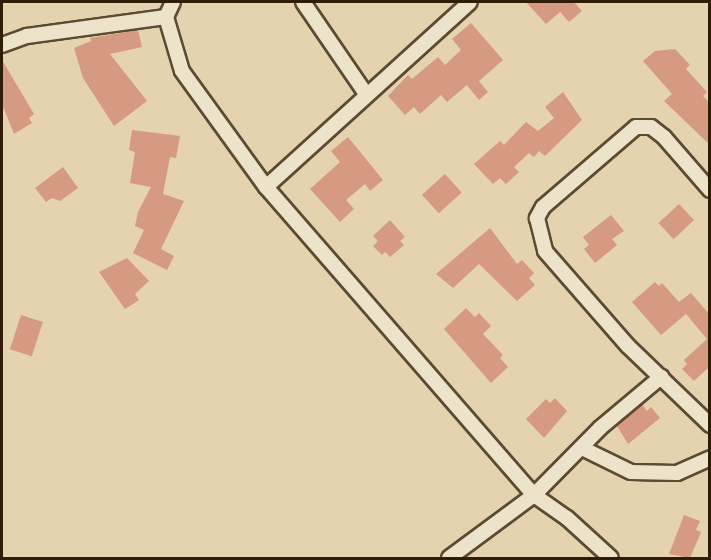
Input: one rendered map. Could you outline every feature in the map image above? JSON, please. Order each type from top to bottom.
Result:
[{"type":"street","points":[[173,2],[166,16],[183,71],[266,187],[534,495],[567,518],[611,558]]},
{"type":"street","points":[[303,2],[366,94]]},
{"type":"street","points":[[266,187],[470,2]]},
{"type":"street","points":[[2,45],[27,36],[166,16]]},
{"type":"street","points":[[710,190],[664,137],[651,127],[636,127],[543,207],[537,218],[546,250],[628,346],[710,425]]},
{"type":"street","points":[[449,558],[534,495],[584,449],[600,428],[661,377]]},
{"type":"street","points":[[584,449],[631,472],[677,473],[710,458]]},
{"type":"building","points":[[526,2],[574,2],[582,11],[569,22],[560,12],[546,24]]},
{"type":"building","points":[[471,23],[503,60],[479,81],[488,92],[479,100],[467,85],[447,102],[441,95],[420,114],[414,107],[405,115],[388,96],[408,75],[412,79],[438,57],[445,65],[461,50],[452,39]]},
{"type":"building","points":[[138,30],[142,47],[110,54],[147,101],[114,126],[83,78],[74,48],[91,41],[90,38]]},
{"type":"building","points":[[675,49],[690,65],[686,69],[707,92],[703,96],[710,103],[710,145],[664,101],[672,94],[643,61],[655,51]]},
{"type":"building","points":[[2,60],[34,114],[29,118],[32,123],[14,134],[2,104]]},
{"type":"building","points":[[563,92],[582,120],[545,156],[539,151],[534,157],[529,153],[514,167],[519,172],[506,184],[500,178],[493,184],[474,164],[500,141],[504,145],[526,122],[538,131],[554,118],[545,107]]},
{"type":"building","points":[[132,130],[180,136],[176,158],[170,157],[163,194],[184,201],[161,249],[174,256],[167,270],[133,253],[144,230],[135,226],[138,212],[151,187],[130,183],[135,152],[129,150]]},
{"type":"building","points":[[348,137],[383,180],[370,191],[365,184],[346,200],[354,209],[340,222],[310,189],[340,162],[331,151]]},
{"type":"building","points":[[63,167],[78,188],[60,201],[52,198],[46,202],[35,188]]},
{"type":"building","points":[[445,174],[462,193],[439,213],[422,195]]},
{"type":"building","points":[[679,204],[694,220],[674,239],[659,223]]},
{"type":"building","points":[[611,215],[624,231],[612,239],[617,245],[595,263],[584,249],[589,245],[583,237]]},
{"type":"building","points":[[390,220],[405,237],[400,241],[404,245],[390,257],[385,252],[382,255],[373,246],[378,241],[373,236]]},
{"type":"building","points":[[490,228],[517,264],[522,260],[534,273],[529,278],[535,285],[517,301],[479,264],[453,288],[436,274]]},
{"type":"building","points":[[127,258],[149,281],[135,294],[139,300],[125,309],[99,272]]},
{"type":"building","points":[[655,282],[659,286],[662,283],[679,302],[691,293],[710,315],[710,366],[694,381],[682,369],[687,364],[684,360],[707,339],[686,314],[661,335],[632,302]]},
{"type":"building","points":[[466,308],[475,317],[479,313],[491,326],[483,334],[503,355],[500,358],[508,367],[491,383],[444,329]]},
{"type":"building","points":[[21,315],[43,322],[32,356],[10,349]]},
{"type":"building","points":[[555,398],[567,411],[544,438],[526,419],[546,399],[550,403]]},
{"type":"building","points":[[642,404],[647,411],[651,407],[660,418],[628,444],[617,426]]},
{"type":"building","points":[[684,515],[700,521],[696,530],[701,532],[690,558],[669,554]]}]
